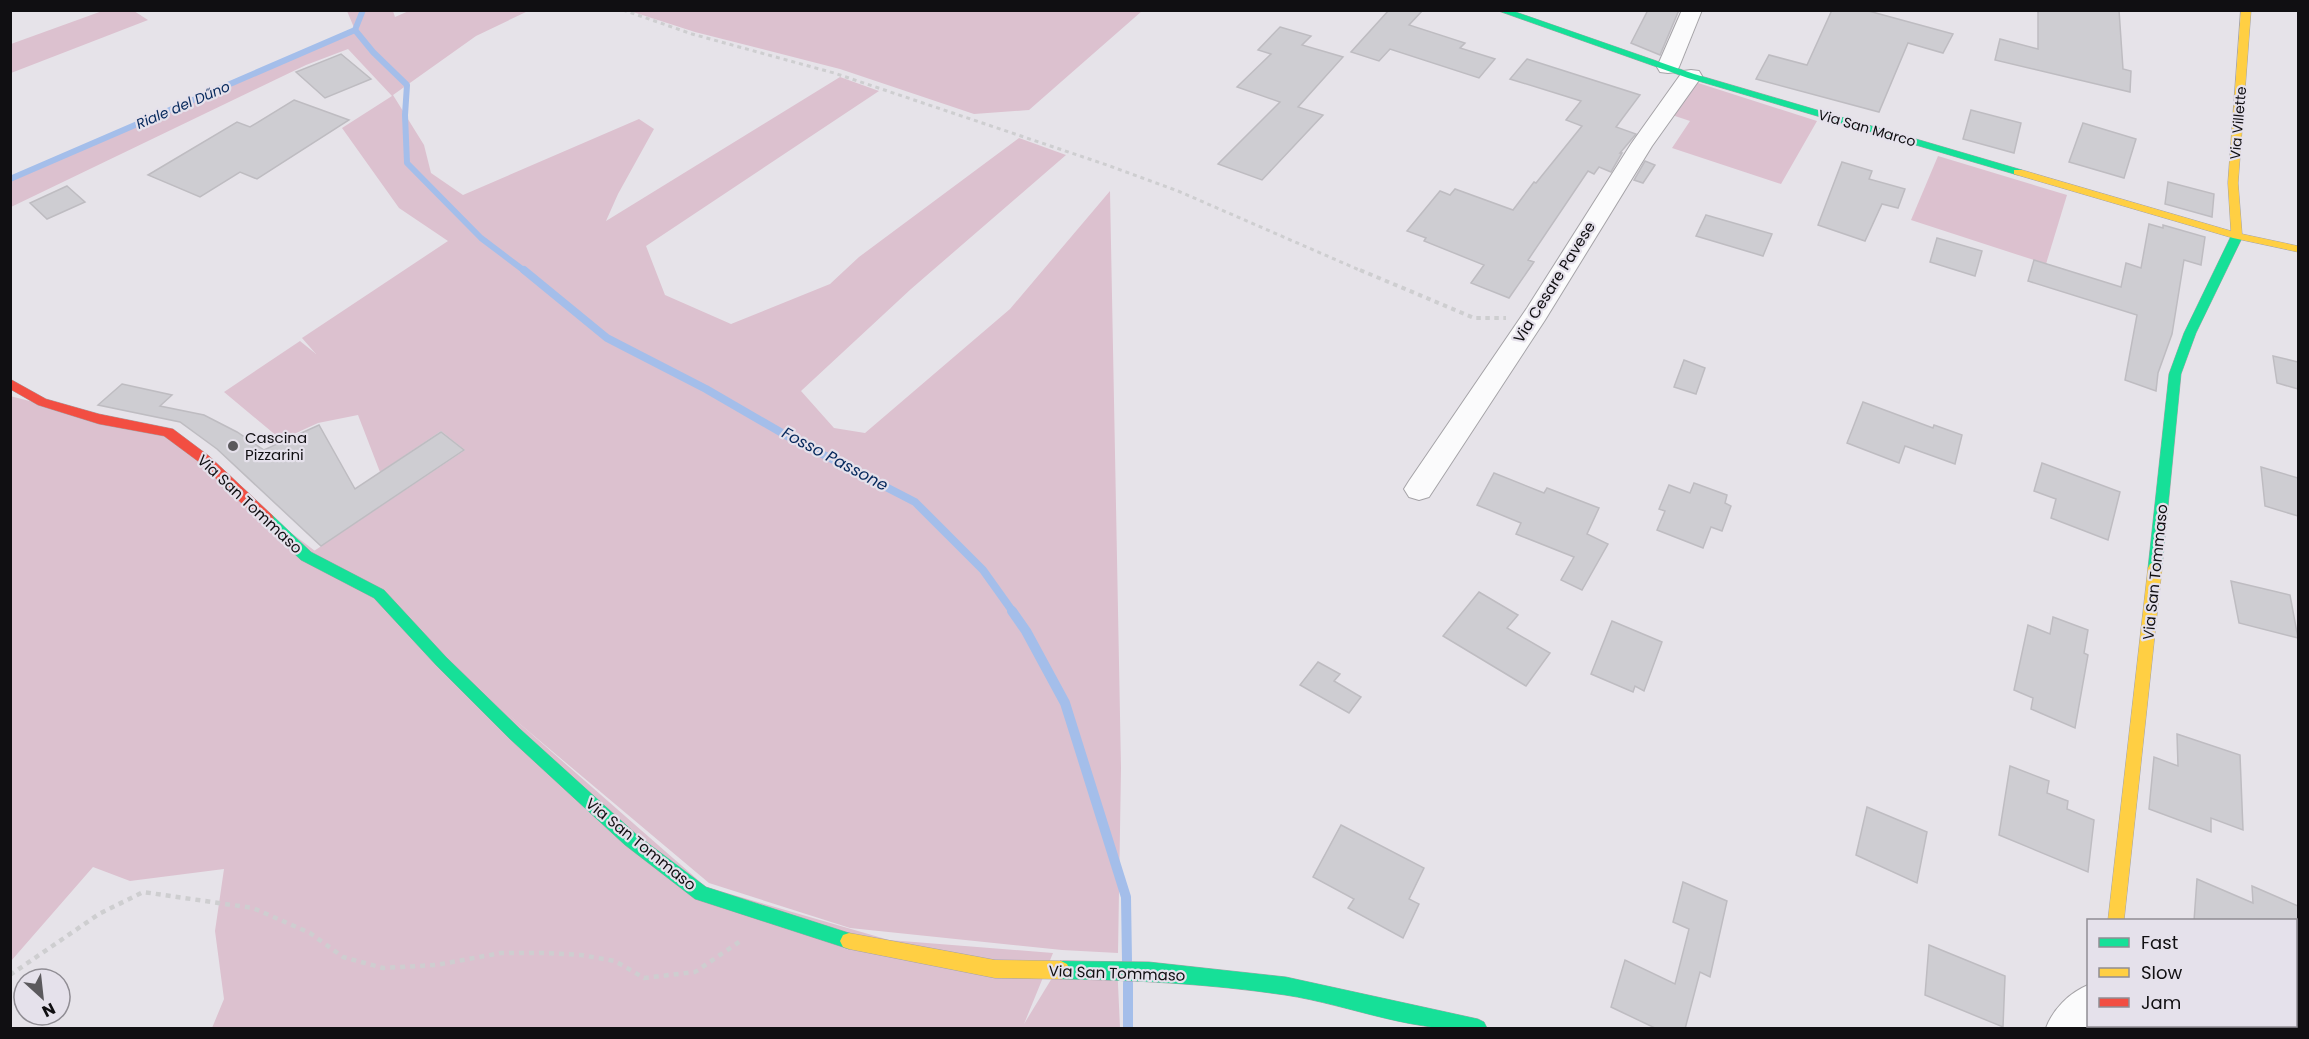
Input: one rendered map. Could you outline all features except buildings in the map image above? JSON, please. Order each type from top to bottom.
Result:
[{"type":"street","name":"Via San Marco","points":[[1500,10],[1680,72],[2237,236],[2298,249]]},
{"type":"street","name":"Via Cesare Pavese","points":[[1419,489],[1536,314],[1642,144],[1680,72],[1692,10]]},
{"type":"street","name":"Via Villette","points":[[2237,236],[2233,183],[2246,10]]},
{"type":"street","name":"Via San Tommaso","points":[[2116,919],[2175,374],[2190,333],[2237,236]]},
{"type":"street","name":"Via San Tommaso","points":[[10,383],[42,402],[99,419],[168,432],[204,459],[306,556],[379,594],[441,661],[515,734],[631,840],[701,893],[838,939],[995,969],[1149,971],[1286,986],[1478,1029]]},
{"type":"street","points":[[2066,1029],[2087,1006]]},
{"type":"path","points":[[623,10],[692,34],[834,73],[1107,165],[1178,191],[1474,318],[1500,319],[1536,314]]},
{"type":"path","points":[[10,975],[99,914],[143,892],[253,908],[310,933],[344,957],[383,968],[436,965],[501,953],[544,953],[581,955],[615,961],[644,978],[695,972],[720,957],[736,943],[778,919]]},
{"type":"shaded area","points":[[105,10],[134,11],[148,20],[11,73],[11,44]]},
{"type":"shaded area","points":[[411,10],[528,11],[476,36],[393,95],[424,145],[431,173],[463,195],[639,119],[654,129],[618,194],[606,221],[840,77],[879,91],[646,246],[665,295],[731,324],[830,284],[859,257],[1019,138],[1066,155],[911,289],[801,391],[834,428],[865,433],[1010,309],[1110,191],[1121,768],[1118,953],[1062,950],[850,928],[709,883],[314,551],[465,450],[441,431],[380,472],[358,415],[318,423],[294,434],[278,437],[224,392],[300,341],[316,354],[302,338],[448,241],[399,208],[342,128],[392,96],[348,49],[306,65],[11,207],[11,178],[355,30],[347,11],[393,11],[395,17]]},
{"type":"shaded area","points":[[1142,11],[1029,110],[974,114],[840,69],[695,32],[633,12]]},
{"type":"shaded area","points":[[1692,81],[1817,121],[1781,184],[1672,148],[1690,121],[1669,114]]},
{"type":"shaded area","points":[[1938,156],[2067,195],[2046,264],[1911,220]]},
{"type":"shaded area","points":[[10,396],[163,435],[374,596],[706,887],[889,940],[1053,953],[1024,1024],[1063,960],[1117,962],[1120,1028],[212,1028],[224,999],[215,931],[224,869],[130,881],[93,867],[11,961]]},
{"type":"waterway","points":[[355,30],[363,10]]},
{"type":"waterway","name":"Riale del Dűno","points":[[10,179],[355,30]]},
{"type":"waterway","name":"Fosso Passone","points":[[355,30],[373,52],[407,85],[405,115],[407,163],[481,238],[526,272]]},
{"type":"waterway","name":"Fosso Passone","points":[[524,270],[607,338],[706,389],[789,437],[915,502],[983,570],[1013,612]]},
{"type":"waterway","name":"Fosso Passone","points":[[1012,611],[1026,631],[1065,703],[1126,897],[1127,961]]},
{"type":"waterway","name":"Fosso Passone","points":[[1128,983],[1128,1028]]},
{"type":"traffic: fast","points":[[1500,10],[1691,76],[2018,172]]},
{"type":"traffic: fast","points":[[2155,568],[2175,374],[2190,333],[2237,236]]},
{"type":"traffic: fast","points":[[267,519],[306,556],[379,594],[441,661],[515,734],[631,840],[701,893],[849,941]]},
{"type":"traffic: fast","points":[[1061,970],[1149,971],[1286,986],[1478,1028]]},
{"type":"traffic: slow","points":[[2237,236],[2233,183],[2246,10]]},
{"type":"traffic: slow","points":[[2018,172],[2237,236],[2298,249]]},
{"type":"traffic: slow","points":[[2116,919],[2155,568]]},
{"type":"traffic: slow","points":[[849,941],[995,969],[1061,970]]},
{"type":"traffic: jam","points":[[10,383],[42,402],[99,419],[168,432],[204,459],[267,519]]},
{"type":"place","name":"Cascina Pizzarini","points":[[233,446]]}]
